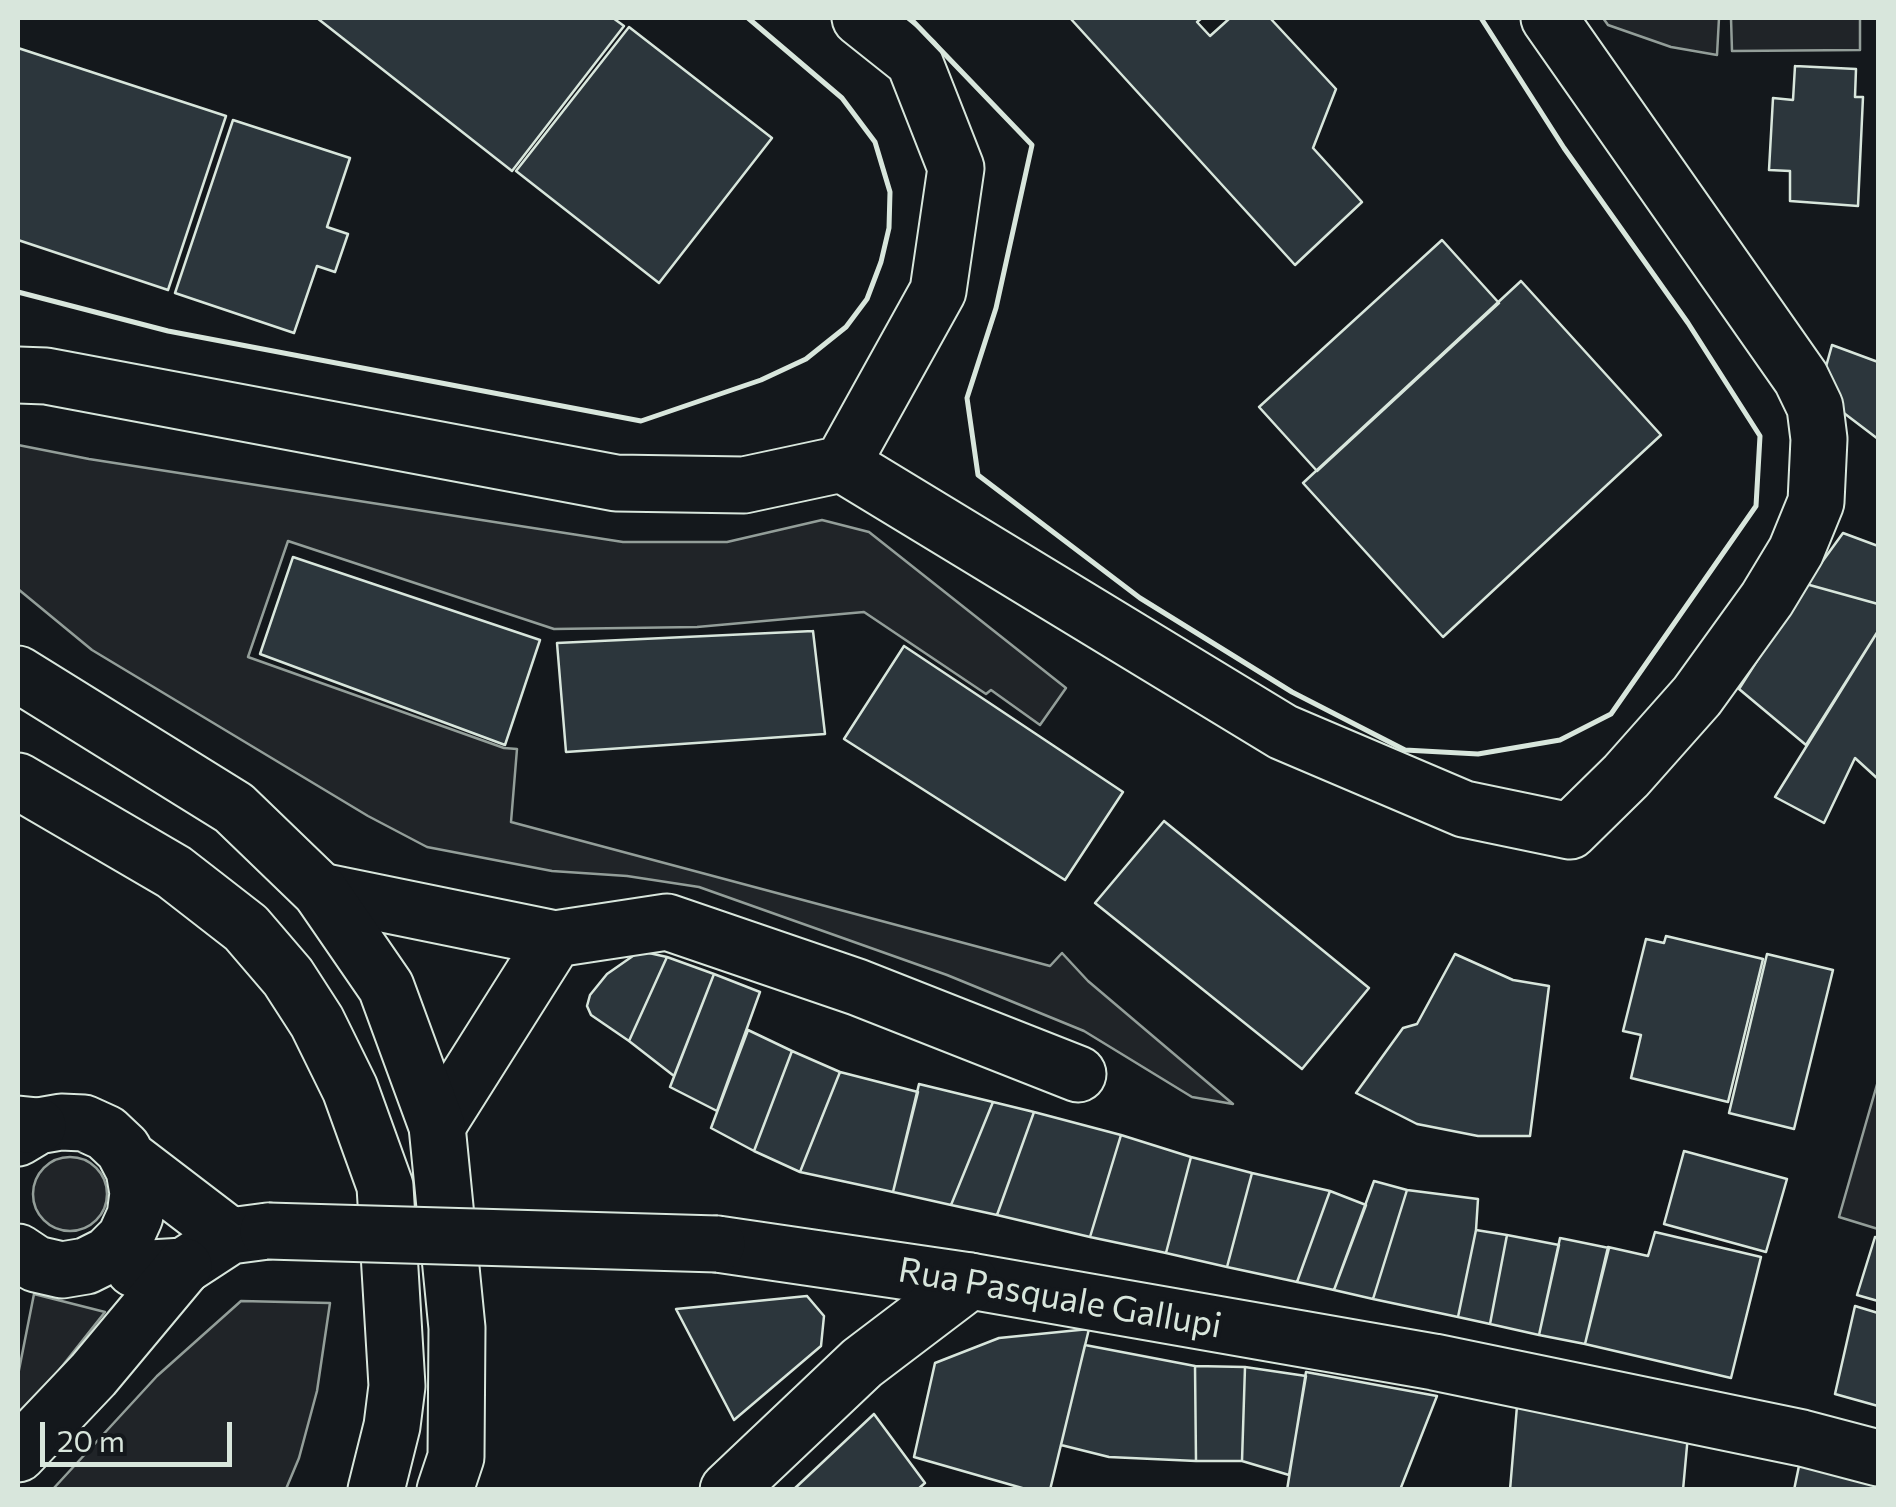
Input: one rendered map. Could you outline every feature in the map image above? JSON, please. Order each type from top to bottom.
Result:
[{"type":"street","points":[[842,464],[938,291],[956,168],[914,62],[860,18]]},
{"type":"street","points":[[27,378],[616,483],[744,485],[842,464],[1283,732],[1464,809],[1570,831],[1626,776],[1723,664],[1796,551],[1816,502],[1819,439],[1810,392],[1550,18]]},
{"type":"street","points":[[18,674],[234,808],[320,891],[386,987],[437,1126],[457,1328],[456,1457],[445,1490]]},
{"type":"street","points":[[18,780],[174,872],[246,928],[288,977],[316,1022],[350,1090],[385,1186],[397,1386],[392,1426],[376,1490]]},
{"type":"street","points":[[320,891],[555,939],[668,922],[857,987],[1078,1074]]},
{"type":"street","points":[[437,1126],[555,939]]},
{"type":"street","points":[[24,1129],[60,1122],[84,1123],[106,1133],[134,1170],[138,1193],[135,1216],[125,1238],[108,1255],[86,1266]]},
{"type":"street","points":[[128,1158],[249,1234]]},
{"type":"street","points":[[18,1252],[36,1264],[62,1270],[86,1266],[148,1270],[184,1266],[249,1234]]},
{"type":"street","name":"Rua Pasquale Gallupi","points":[[249,1234],[717,1244],[970,1281],[1434,1362],[1802,1438],[1878,1458]]},
{"type":"street","points":[[18,1454],[93,1375],[184,1266]]},
{"type":"street","points":[[728,1490],[862,1364],[970,1281]]},
{"type":"shaded area","points":[[1603,18],[1719,18],[1717,55],[1671,47],[1608,25]]},
{"type":"shaded area","points":[[1731,18],[1860,18],[1860,50],[1732,51]]},
{"type":"shaded area","points":[[18,445],[623,542],[727,542],[822,520],[869,532],[1066,688],[1040,725],[991,690],[986,694],[864,612],[697,627],[554,629],[288,541],[248,657],[504,748],[517,749],[511,822],[1050,966],[1062,953],[1088,981],[1233,1104],[1192,1097],[1084,1031],[947,975],[699,887],[627,876],[552,871],[427,847],[368,816],[92,650],[18,589]]},
{"type":"shaded area","points":[[1878,1081],[1878,1229],[1839,1217]]},
{"type":"shaded area","points":[[70,1157],[96,1168],[107,1194],[96,1220],[70,1231],[44,1220],[33,1194],[44,1168]]},
{"type":"shaded area","points":[[34,1294],[105,1312],[18,1415],[18,1375]]},
{"type":"shaded area","points":[[241,1301],[330,1303],[317,1391],[299,1458],[286,1489],[53,1489],[157,1376]]},
{"type":"building","points":[[317,18],[613,18],[624,26],[512,171]]},
{"type":"building","points":[[1070,18],[1202,18],[1197,22],[1210,36],[1230,18],[1270,18],[1336,89],[1313,148],[1362,202],[1295,265]]},
{"type":"building","points":[[629,27],[772,138],[659,283],[516,171]]},
{"type":"building","points":[[18,48],[226,116],[168,290],[18,240]]},
{"type":"building","points":[[1795,66],[1856,69],[1855,97],[1863,97],[1858,206],[1790,201],[1790,171],[1769,170],[1773,98],[1793,100]]},
{"type":"building","points":[[233,120],[350,158],[327,227],[348,234],[335,272],[317,266],[294,333],[175,293]]},
{"type":"building","points":[[1442,240],[1499,303],[1317,471],[1259,407]]},
{"type":"building","points":[[1521,281],[1661,435],[1443,637],[1303,483]]},
{"type":"building","points":[[1832,345],[1878,362],[1878,439],[1832,404],[1822,381]]},
{"type":"building","points":[[1843,533],[1878,546],[1878,604],[1806,584]]},
{"type":"building","points":[[293,557],[540,640],[505,745],[260,654]]},
{"type":"building","points":[[1806,584],[1878,604],[1878,631],[1806,745],[1739,689]]},
{"type":"building","points":[[813,631],[825,734],[566,752],[557,643]]},
{"type":"building","points":[[1878,631],[1878,779],[1855,758],[1824,823],[1775,797]]},
{"type":"building","points":[[904,646],[1123,792],[1065,880],[844,739]]},
{"type":"building","points":[[1164,821],[1369,988],[1302,1069],[1095,903]]},
{"type":"building","points":[[1666,936],[1763,959],[1728,1102],[1631,1078],[1641,1035],[1623,1031],[1646,939],[1664,943]]},
{"type":"building","points":[[640,951],[667,957],[629,1041],[591,1015],[587,1006],[590,995],[607,974]]},
{"type":"building","points":[[1455,954],[1513,980],[1549,986],[1530,1136],[1478,1136],[1417,1124],[1356,1093],[1403,1028],[1417,1024]]},
{"type":"building","points":[[1767,954],[1833,970],[1794,1129],[1729,1113]]},
{"type":"building","points":[[667,957],[714,974],[674,1076],[629,1041]]},
{"type":"building","points":[[714,974],[760,992],[717,1111],[670,1087]]},
{"type":"building","points":[[748,1030],[792,1051],[754,1151],[711,1128]]},
{"type":"building","points":[[792,1051],[840,1072],[800,1172],[754,1151]]},
{"type":"building","points":[[840,1072],[918,1092],[893,1192],[800,1172]]},
{"type":"building","points":[[919,1084],[993,1102],[951,1205],[893,1192]]},
{"type":"building","points":[[993,1102],[1034,1112],[997,1215],[951,1205]]},
{"type":"building","points":[[1034,1112],[1121,1135],[1090,1237],[997,1215]]},
{"type":"building","points":[[1121,1135],[1191,1157],[1166,1253],[1090,1237]]},
{"type":"building","points":[[1684,1151],[1787,1179],[1766,1252],[1664,1224]]},
{"type":"building","points":[[1191,1157],[1252,1173],[1227,1267],[1166,1253]]},
{"type":"building","points":[[1252,1173],[1330,1191],[1297,1282],[1227,1267]]},
{"type":"building","points":[[1374,1181],[1407,1190],[1373,1299],[1334,1290]]},
{"type":"building","points":[[1407,1190],[1478,1199],[1476,1230],[1458,1317],[1373,1299]]},
{"type":"building","points":[[1330,1191],[1366,1205],[1334,1290],[1297,1282]]},
{"type":"building","points":[[1476,1230],[1507,1235],[1490,1324],[1458,1317]]},
{"type":"building","points":[[1655,1232],[1761,1257],[1731,1378],[1585,1344],[1608,1247],[1648,1256]]},
{"type":"building","points":[[1507,1235],[1559,1245],[1539,1335],[1490,1324]]},
{"type":"building","points":[[1875,1237],[1878,1238],[1878,1301],[1857,1295]]},
{"type":"building","points":[[1560,1238],[1609,1248],[1585,1344],[1539,1335]]},
{"type":"building","points":[[807,1296],[824,1316],[821,1346],[734,1420],[676,1309]]},
{"type":"building","points":[[1855,1306],[1878,1313],[1878,1406],[1835,1394]]},
{"type":"building","points":[[1089,1329],[1050,1490],[1029,1490],[914,1457],[935,1363],[999,1338]]},
{"type":"building","points":[[1085,1345],[1195,1366],[1196,1461],[1109,1457],[1061,1445]]},
{"type":"building","points":[[1195,1366],[1245,1367],[1242,1461],[1196,1461]]},
{"type":"building","points":[[1245,1367],[1306,1376],[1289,1475],[1242,1461]]},
{"type":"building","points":[[1306,1372],[1437,1396],[1400,1490],[1287,1490]]},
{"type":"building","points":[[1517,1406],[1688,1435],[1683,1490],[1510,1490]]},
{"type":"building","points":[[874,1414],[925,1483],[917,1490],[793,1490]]},
{"type":"building","points":[[1800,1461],[1878,1481],[1878,1490],[1794,1490]]},
{"type":"wall","points":[[18,292],[168,331],[641,421],[761,380],[806,359],[846,327],[867,299],[889,228],[890,192],[875,142],[842,98],[748,18]]},
{"type":"wall","points":[[910,18],[1032,145],[996,308],[967,398],[978,475],[1140,598],[1292,692],[1405,750],[1478,754],[1560,740],[1611,714],[1756,506],[1760,436],[1688,323],[1564,148],[1481,18]]}]
